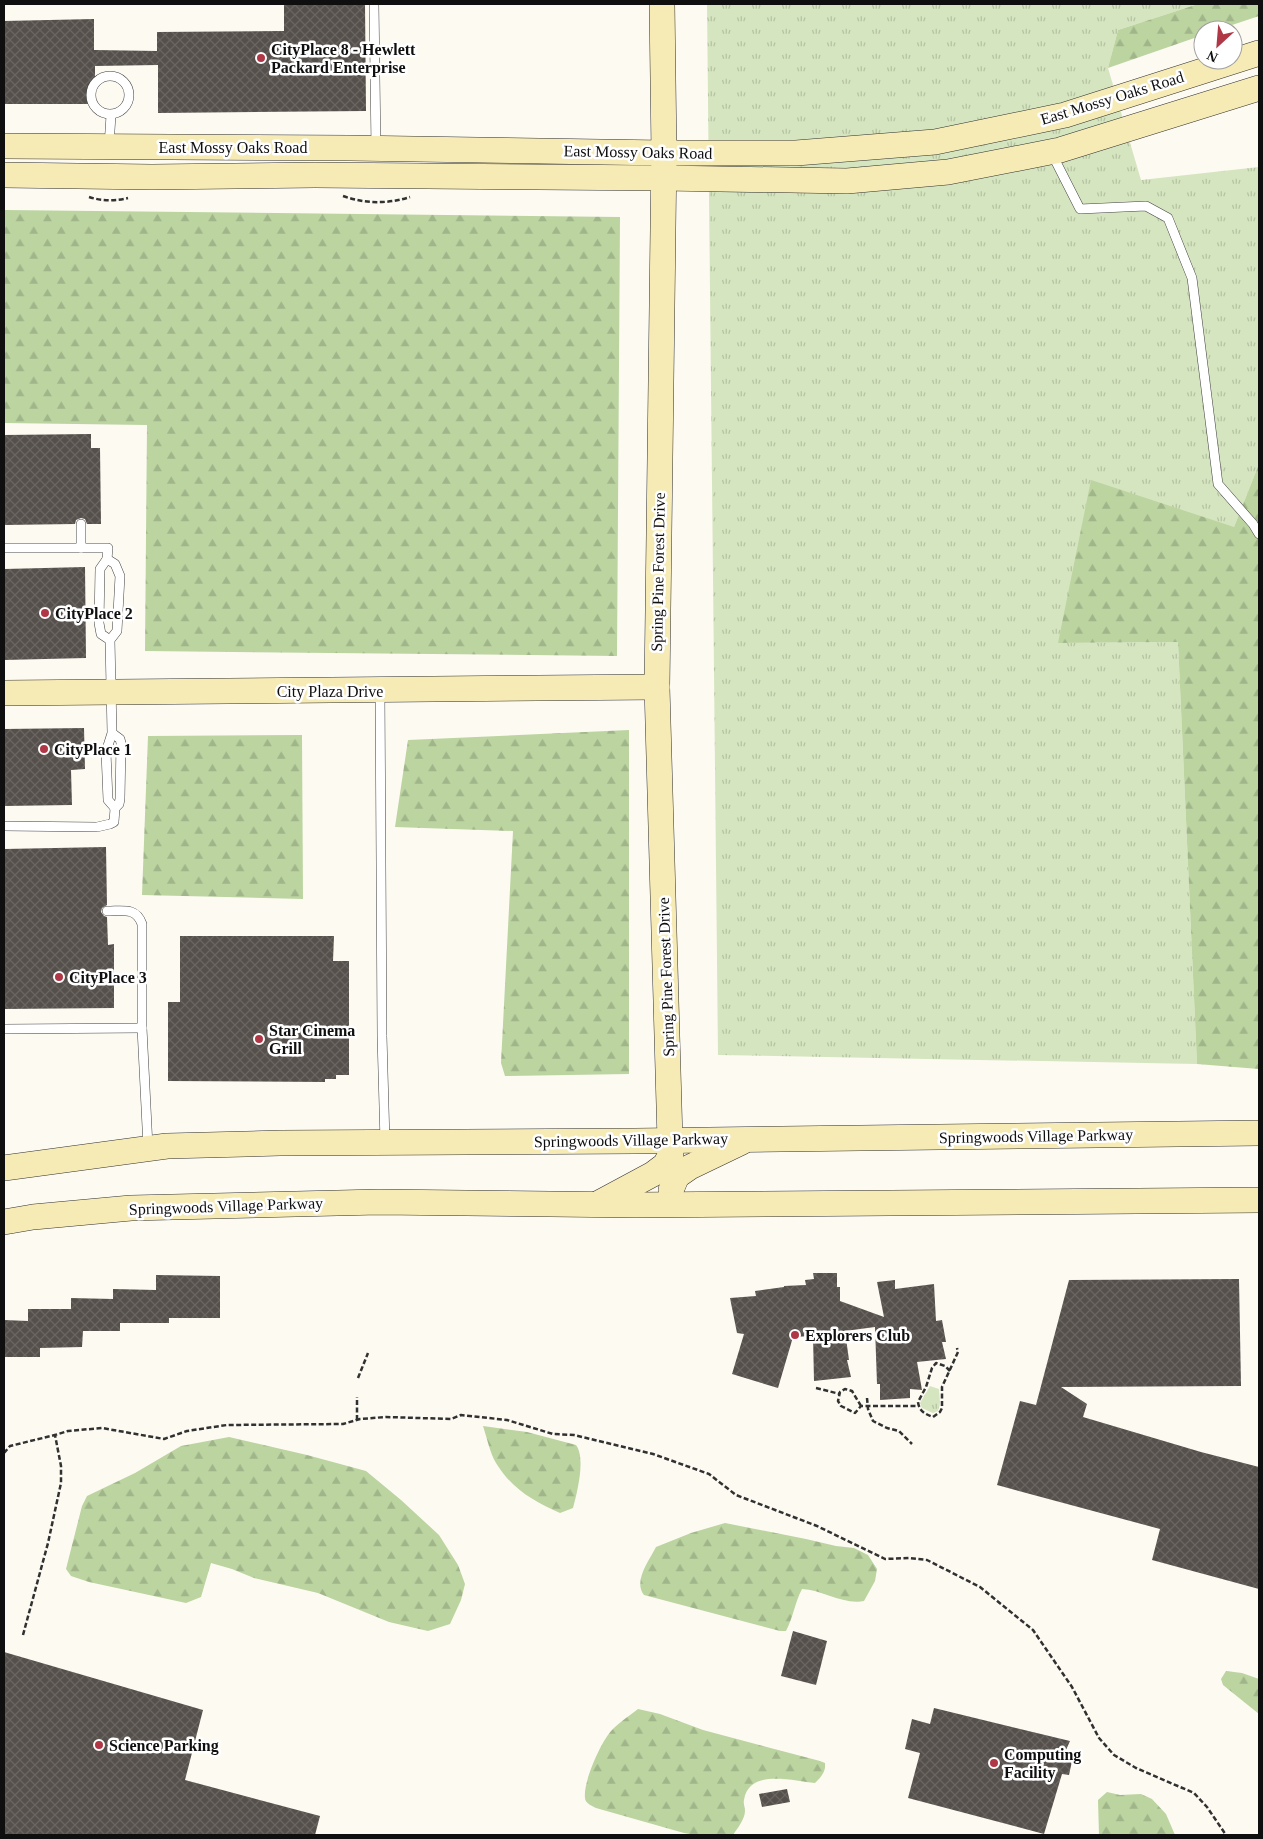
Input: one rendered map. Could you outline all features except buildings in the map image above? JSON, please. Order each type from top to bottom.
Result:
[{"type":"street","name":"Spring Pine Forest Drive","points":[[662,4],[664,153],[657,687],[671,1147]]},
{"type":"street","name":"East Mossy Oaks Road","points":[[4,146],[796,153],[935,142],[1044,120],[1259,53]]},
{"type":"street","name":"East Mossy Oaks Road","points":[[4,176],[377,176],[847,181],[948,172],[1050,152],[1177,115],[1259,88]]},
{"type":"street","points":[[1044,120],[1050,152]]},
{"type":"street","points":[[109,146],[110,176]]},
{"type":"street","points":[[376,148],[377,176]]},
{"type":"street","name":"City Plaza Drive","points":[[4,693],[657,687]]},
{"type":"street","name":"Springwoods Village Parkway","points":[[4,1168],[167,1146],[280,1142],[671,1147],[749,1139],[1259,1133]]},
{"type":"street","points":[[671,1190],[677,1176],[690,1167],[749,1139]]},
{"type":"street","points":[[597,1204],[653,1174],[665,1165],[671,1147]]},
{"type":"street","name":"Springwoods Village Parkway","points":[[4,1222],[33,1217],[131,1208],[378,1202],[826,1204],[1259,1200]]},
{"type":"lane","points":[[374,4],[376,148]]},
{"type":"lane","points":[[109,76],[122,79],[129,90],[130,97],[124,109],[111,115],[100,112],[91,97],[91,91],[97,80],[109,76]]},
{"type":"lane","points":[[109,146],[111,115]]},
{"type":"lane","points":[[1050,152],[1080,208],[1146,206],[1168,218],[1192,278],[1218,484],[1253,524],[1259,534]]},
{"type":"lane","points":[[81,524],[81,548]]},
{"type":"lane","points":[[4,548],[108,548],[107,560],[100,569],[99,623],[101,634],[110,640]]},
{"type":"lane","points":[[107,560],[115,564],[120,576],[117,631],[110,640],[112,733],[106,752],[108,800],[115,808]]},
{"type":"lane","points":[[380,690],[382,1036],[385,1142]]},
{"type":"lane","points":[[4,826],[97,827],[114,822],[115,808],[119,804],[120,799],[121,743],[120,738],[112,733]]},
{"type":"lane","points":[[107,911],[131,911],[139,916],[142,924],[142,1028],[148,1148]]},
{"type":"lane","points":[[4,1029],[142,1028]]},
{"type":"path","points":[[950,1371],[945,1366],[936,1363],[932,1368],[926,1387],[918,1402],[918,1406],[922,1411],[934,1417],[940,1412],[942,1387],[950,1371],[958,1352],[957,1348]]},
{"type":"path","points":[[358,1378],[368,1352]]},
{"type":"path","points":[[816,1388],[840,1394]]},
{"type":"path","points":[[861,1406],[856,1395],[849,1389],[845,1389],[840,1394],[838,1401],[841,1406],[855,1412],[861,1406],[918,1406]]},
{"type":"path","points":[[357,1396],[357,1420]]},
{"type":"path","points":[[867,1398],[867,1406],[873,1420],[887,1428],[898,1430],[912,1444]]},
{"type":"path","points":[[4,1453],[10,1446],[68,1431],[102,1428],[164,1439],[187,1431],[227,1425],[343,1424],[357,1420],[386,1417],[451,1419],[461,1416],[507,1420],[553,1434],[574,1435],[646,1452],[710,1474],[736,1495],[817,1526],[885,1559],[909,1558],[927,1560],[980,1587],[1033,1630],[1072,1686],[1099,1738],[1114,1755],[1136,1768],[1194,1793],[1207,1806],[1226,1835]]},
{"type":"path","points":[[23,1635],[48,1543],[61,1483],[61,1466],[55,1435]]},
{"type":"green space","points":[[707,4],[1198,4],[1118,30],[1108,68],[1141,180],[1259,167],[1259,464],[1234,527],[1058,643],[1178,642],[1197,1064],[718,1055]]},
{"type":"green space","points":[[1198,4],[1259,4],[1259,16],[1243,21],[1193,20],[1193,38],[1108,68],[1118,30]]},
{"type":"green space","points":[[4,210],[620,217],[617,656],[145,651],[147,425],[4,423]]},
{"type":"green space","points":[[1259,464],[1259,1069],[1197,1064],[1178,642],[1058,643],[1091,480],[1234,527]]},
{"type":"green space","points":[[629,730],[629,1074],[505,1076],[501,1063],[513,831],[395,827],[408,740]]},
{"type":"green space","points":[[302,735],[303,899],[142,895],[148,736]]},
{"type":"green space","points":[[930,1386],[939,1389],[940,1403],[938,1411],[933,1413],[922,1408],[920,1403]]},
{"type":"green space","points":[[483,1426],[527,1432],[576,1445],[579,1451],[580,1467],[573,1508],[560,1513],[532,1499],[516,1487],[496,1463]]},
{"type":"green space","points":[[229,1437],[366,1471],[401,1500],[439,1535],[458,1565],[465,1584],[461,1600],[450,1624],[428,1631],[389,1622],[318,1593],[254,1578],[211,1563],[201,1597],[186,1603],[89,1582],[71,1576],[66,1569],[82,1506],[87,1496],[135,1473],[181,1446]]},
{"type":"green space","points":[[725,1523],[854,1548],[868,1555],[877,1569],[875,1581],[864,1601],[856,1602],[802,1589],[786,1631],[644,1595],[640,1584],[641,1577],[656,1547],[691,1533]]},
{"type":"green space","points":[[1226,1671],[1242,1673],[1259,1679],[1259,1714],[1223,1685],[1221,1679]]},
{"type":"green space","points":[[638,1709],[660,1714],[703,1730],[820,1761],[825,1763],[824,1772],[815,1783],[773,1779],[763,1780],[754,1784],[748,1790],[744,1801],[744,1817],[733,1835],[696,1835],[684,1833],[596,1808],[585,1800],[585,1791],[596,1756],[611,1731]]},
{"type":"green space","points":[[1107,1792],[1120,1795],[1141,1794],[1152,1799],[1166,1814],[1175,1835],[1099,1835],[1098,1800]]},
{"type":"place","name":"CityPlace 8 - Hewlett Packard Enterprise","points":[[261,58]]},
{"type":"place","name":"CityPlace 2","points":[[45,613]]},
{"type":"place","name":"CityPlace 1","points":[[44,749]]},
{"type":"place","name":"CityPlace 3","points":[[59,977]]},
{"type":"place","name":"Star Cinema Grill","points":[[259,1039]]},
{"type":"place","name":"Explorers Club","points":[[795,1335]]},
{"type":"place","name":"Science Parking","points":[[99,1745]]},
{"type":"place","name":"Computing Facility","points":[[994,1763]]}]
